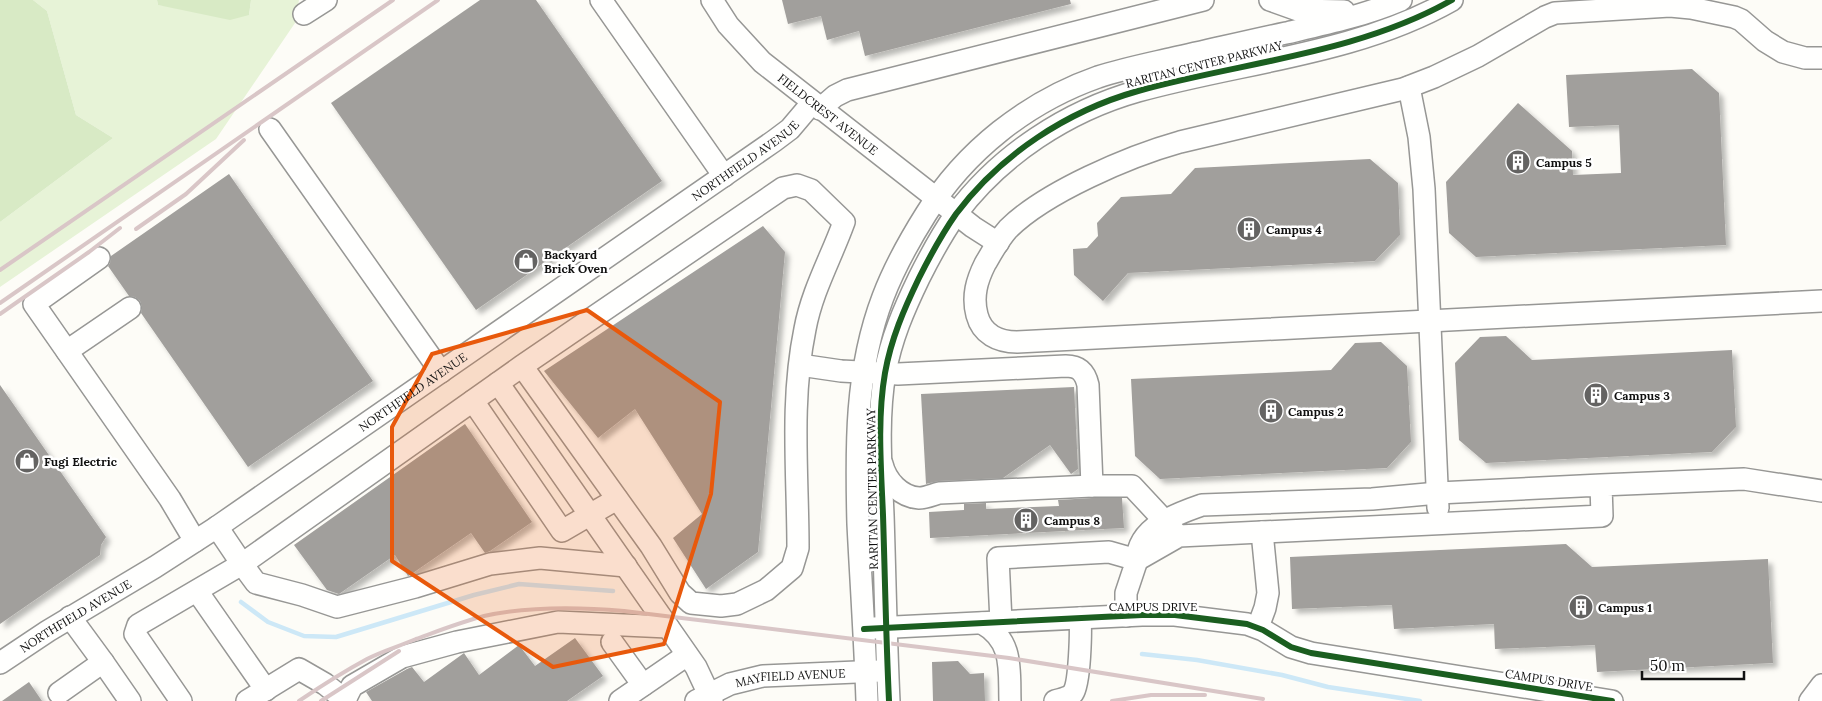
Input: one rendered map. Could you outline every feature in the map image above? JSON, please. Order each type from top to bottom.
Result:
[{"type":"street","points":[[304,14],[326,0]]},
{"type":"street","points":[[601,0],[724,176]]},
{"type":"street","name":"FIELDCREST AVENUE","points":[[712,0],[728,25],[753,53],[816,106],[985,236],[998,243]]},
{"type":"street","name":"NORTHFIELD AVENUE","points":[[0,663],[70,617],[217,527],[724,176],[790,129],[816,106],[847,90],[1203,0]]},
{"type":"street","points":[[1270,0],[1298,10],[1375,10]]},
{"type":"street","name":"RARITAN CENTER PARKWAY","points":[[867,701],[857,463],[858,415],[863,373],[872,332],[883,297],[908,245],[936,199],[966,163],[1006,127],[1045,101],[1076,86],[1121,70],[1336,22],[1401,0]]},
{"type":"street","name":"RARITAN CENTER PARKWAY","points":[[889,701],[881,459],[881,413],[885,374],[896,328],[906,304],[929,259],[956,214],[976,191],[1011,158],[1058,125],[1092,108],[1127,94],[1157,86],[1370,36],[1417,19],[1452,0]]},
{"type":"street","points":[[1822,58],[1804,58],[1783,52],[1765,41],[1738,18],[1691,8],[1670,6],[1566,11],[1545,16],[1478,56],[1409,87],[1382,95],[1186,140],[1146,153],[1101,172],[1053,197],[1016,222],[998,243],[979,276],[975,301],[978,319],[990,335],[1005,341],[1017,342],[1822,301]]},
{"type":"street","points":[[1409,87],[1419,137],[1424,189],[1439,524]]},
{"type":"street","points":[[270,129],[441,372]]},
{"type":"street","points":[[180,701],[135,634],[138,624],[242,564],[522,366],[783,188],[797,185],[811,190],[844,222],[813,297],[805,329],[795,418],[798,548],[792,568],[766,590],[737,604],[721,606],[691,603],[680,593],[651,546],[522,366]]},
{"type":"street","points":[[99,258],[34,304],[170,499],[196,541]]},
{"type":"street","points":[[67,351],[130,308]]},
{"type":"street","points":[[800,365],[885,374],[1076,367],[1085,376],[1088,385],[1092,486]]},
{"type":"street","points":[[498,383],[668,626],[700,675],[706,699]]},
{"type":"street","points":[[473,401],[562,531],[618,499]]},
{"type":"street","points":[[881,459],[885,474],[893,485],[904,493],[919,498],[939,494],[1092,486],[1132,486],[1172,529]]},
{"type":"street","points":[[1172,529],[1178,513],[1202,505],[1372,499],[1438,493],[1744,479],[1822,491]]},
{"type":"street","points":[[1126,616],[1126,593],[1137,560],[1137,551],[1153,528],[1262,532],[1602,516],[1601,486]]},
{"type":"street","points":[[217,527],[256,583],[302,595],[337,607],[415,587],[490,564],[540,558],[626,566]]},
{"type":"street","points":[[1258,627],[1268,593],[1262,532]]},
{"type":"street","points":[[1010,701],[1009,658],[1007,651],[992,629],[998,558],[1109,552],[1137,560]]},
{"type":"street","points":[[197,591],[266,690]]},
{"type":"street","name":"CAMPUS DRIVE","points":[[864,629],[1126,616],[1196,616],[1258,627],[1304,652],[1612,701]]},
{"type":"street","points":[[70,617],[130,701]]},
{"type":"street","points":[[1055,701],[1070,696],[1075,687],[1081,635],[1080,618]]},
{"type":"street","points":[[247,701],[299,669],[325,684],[346,700],[352,686],[402,657],[457,642],[558,622],[668,626]]},
{"type":"street","points":[[612,642],[643,686]]},
{"type":"street","points":[[620,701],[687,655]]},
{"type":"street","points":[[59,693],[103,662]]},
{"type":"street","name":"MAYFIELD AVENUE","points":[[706,699],[737,682],[763,676],[888,671]]},
{"type":"street","points":[[1810,701],[1822,685]]},
{"type":"highlighted area","points":[[587,310],[720,402],[711,494],[664,644],[553,667],[392,561],[392,427],[432,354]]},
{"type":"green space","points":[[0,0],[33,0],[47,11],[76,115],[113,138],[0,222]]},
{"type":"green space","points":[[33,0],[157,0],[158,5],[249,15],[251,0],[299,0],[295,23],[216,139],[0,287],[0,222],[113,138],[76,115],[47,11]]},
{"type":"green space","points":[[157,0],[251,0],[249,15],[230,20],[158,5]]},
{"type":"building","points":[[480,0],[536,0],[662,181],[476,310],[331,103]]},
{"type":"building","points":[[782,0],[1070,0],[1071,4],[865,56],[859,31],[827,40],[821,16],[788,24]]},
{"type":"building","name":"Campus 5","points":[[1692,69],[1719,93],[1726,245],[1476,257],[1449,233],[1446,182],[1518,103],[1572,151],[1573,175],[1621,173],[1619,125],[1569,127],[1566,75]]},
{"type":"building","name":"Campus 4","points":[[1370,159],[1398,183],[1400,235],[1375,261],[1128,273],[1103,301],[1074,275],[1073,249],[1087,248],[1098,236],[1097,223],[1121,197],[1171,194],[1195,168]]},
{"type":"building","points":[[229,174],[373,381],[248,467],[141,313],[140,301],[135,297],[129,296],[108,266],[111,256]]},
{"type":"building","points":[[763,226],[785,252],[758,552],[706,589],[673,538],[702,514],[635,409],[598,438],[544,371]]},
{"type":"building","name":"Campus 3","points":[[1506,336],[1532,360],[1732,350],[1736,427],[1712,452],[1486,463],[1459,440],[1455,363],[1480,337]]},
{"type":"building","name":"Campus 2","points":[[1381,342],[1407,366],[1411,442],[1387,468],[1160,479],[1135,456],[1131,379],[1331,370],[1355,343]]},
{"type":"building","name":"Fugi Electric","points":[[0,385],[106,537],[101,545],[100,555],[0,624]]},
{"type":"building","points":[[1074,387],[1078,469],[1071,474],[1050,445],[1003,478],[938,481],[926,484],[921,394]]},
{"type":"building","points":[[465,424],[532,522],[485,553],[471,533],[408,576],[395,555],[339,594],[327,590],[294,545]]},
{"type":"building","name":"Campus 8","points":[[1122,498],[1124,528],[930,538],[929,512],[964,510],[964,504],[986,503],[986,509],[1059,506],[1058,500]]},
{"type":"building","name":"Campus 1","points":[[1566,544],[1592,567],[1768,559],[1773,663],[1597,672],[1595,645],[1495,649],[1494,624],[1394,629],[1392,605],[1292,609],[1290,557]]},
{"type":"building","points":[[575,638],[603,676],[567,701],[372,701],[366,692],[412,667],[424,682],[464,653],[479,675],[519,645],[535,666]]},
{"type":"building","points":[[958,661],[970,674],[984,673],[985,701],[933,701],[932,662]]},
{"type":"building","points":[[29,682],[42,701],[2,701]]},
{"type":"waterway","points":[[241,602],[268,622],[304,636],[336,637],[474,595],[519,584],[613,591]]},
{"type":"waterway","points":[[1142,654],[1197,660],[1282,675],[1328,687],[1420,701]]},
{"type":"railway","points":[[0,270],[393,0]]},
{"type":"railway","points":[[0,303],[438,0]]},
{"type":"railway","points":[[136,229],[186,194],[244,140]]},
{"type":"railway","points":[[0,314],[120,228]]},
{"type":"railway","points":[[299,701],[373,656],[458,624],[484,616],[519,610],[572,608],[624,611],[1009,658],[1263,699]]},
{"type":"railway","points":[[321,701],[399,651]]},
{"type":"railway","points":[[1112,701],[1151,695],[1205,695]]},
{"type":"cycle path","points":[[889,701],[880,444],[881,408],[885,373],[894,336],[913,290],[941,237],[956,214],[993,173],[1014,154],[1061,123],[1086,110],[1138,91],[1338,45],[1377,33],[1415,18],[1452,0]]},
{"type":"cycle path","points":[[864,629],[1175,615],[1247,624],[1263,630],[1291,647],[1311,653],[1612,701]]},
{"type":"place","name":"Campus 5","points":[[1518,162]]},
{"type":"place","name":"Campus 4","points":[[1249,229]]},
{"type":"place","name":"Backyard Brick Oven","points":[[526,261]]},
{"type":"place","name":"Campus 3","points":[[1596,395]]},
{"type":"place","name":"Campus 2","points":[[1271,411]]},
{"type":"place","name":"Fugi Electric","points":[[27,461]]},
{"type":"place","name":"Campus 8","points":[[1026,520]]},
{"type":"place","name":"Campus 1","points":[[1581,607]]}]
